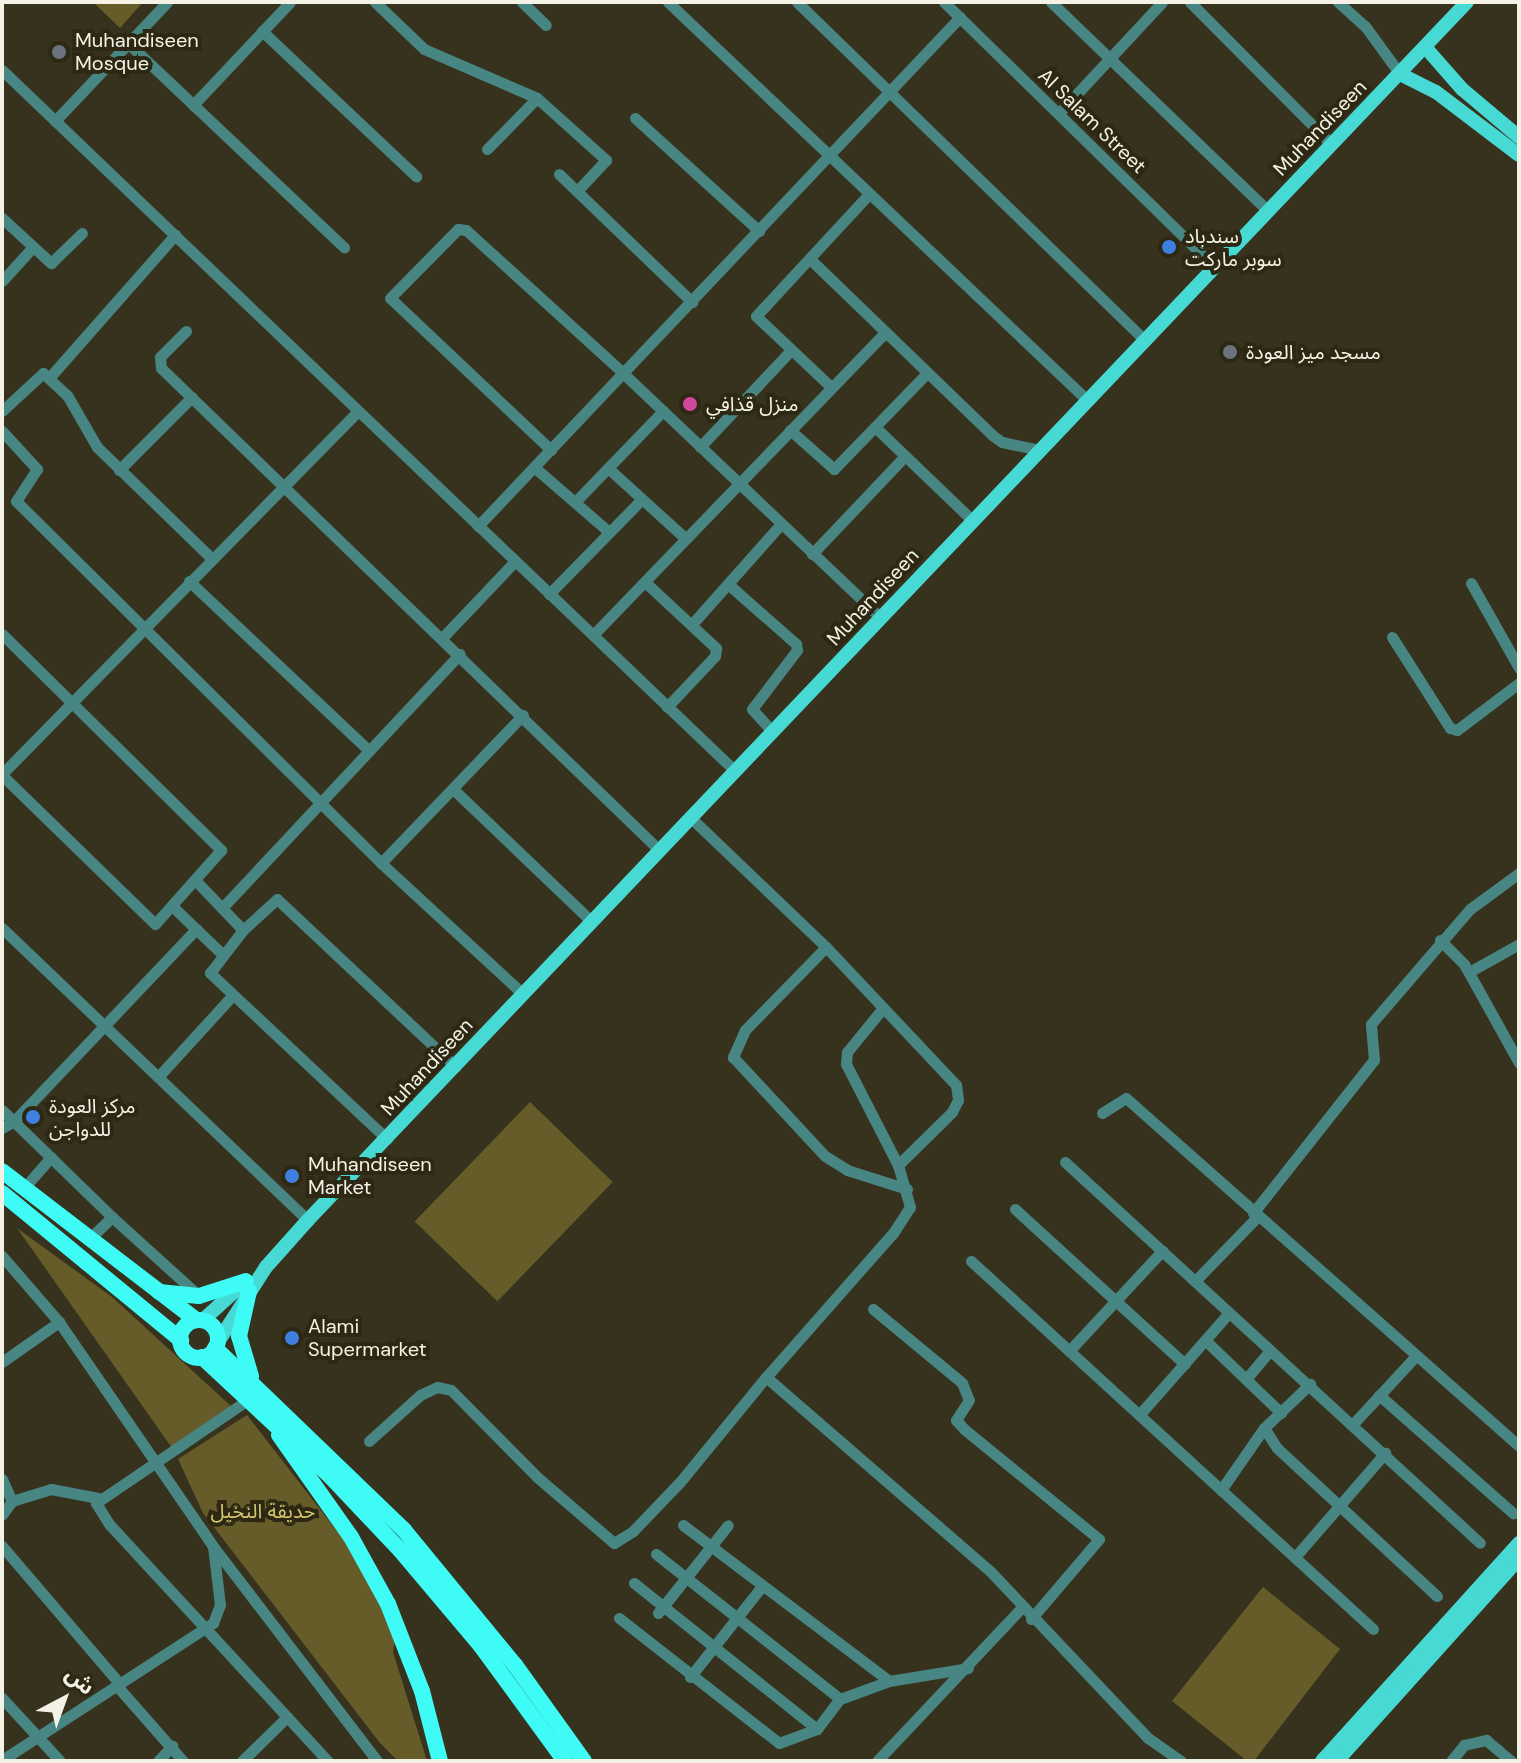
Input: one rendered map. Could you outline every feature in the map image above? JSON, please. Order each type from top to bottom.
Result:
[{"type":"highway","points":[[2,1171],[155,1291],[214,1328],[212,1349],[249,1399],[401,1551],[481,1646],[565,1761]]},
{"type":"highway","points":[[2,1193],[181,1340],[186,1351],[212,1349],[253,1382],[342,1465],[432,1562],[584,1761]]},
{"type":"highway","points":[[155,1291],[199,1296],[248,1286],[239,1336],[253,1382]]},
{"type":"highway","points":[[181,1340],[183,1330],[199,1320]]},
{"type":"highway","points":[[265,1414],[351,1537],[388,1604],[422,1691],[440,1761]]},
{"type":"main road","name":"Muhandiseen","points":[[248,1286],[734,770],[1426,48],[1463,4]]},
{"type":"main road","points":[[1426,48],[1462,89],[1519,137]]},
{"type":"main road","points":[[1400,74],[1436,92],[1519,155]]},
{"type":"main road","points":[[199,1320],[248,1286]]},
{"type":"main road","points":[[212,1349],[248,1286]]},
{"type":"main road","points":[[1322,1761],[1519,1543]]},
{"type":"main road","points":[[1337,1761],[1519,1559]]},
{"type":"street","points":[[55,121],[167,2]]},
{"type":"street","points":[[193,105],[290,2]]},
{"type":"street","points":[[375,2],[424,49],[537,98],[606,160],[577,191]]},
{"type":"street","points":[[522,2],[546,25]]},
{"type":"street","points":[[668,2],[1087,400]]},
{"type":"street","points":[[797,2],[1145,341]]},
{"type":"street","name":"Al Salam Street","points":[[944,2],[1215,267]]},
{"type":"street","points":[[1051,2],[1268,211]]},
{"type":"street","points":[[1059,113],[1162,2]]},
{"type":"street","points":[[1190,2],[1331,144]]},
{"type":"street","points":[[1338,2],[1365,26],[1400,74]]},
{"type":"street","points":[[478,526],[960,17]]},
{"type":"street","points":[[262,31],[416,176]]},
{"type":"street","points":[[129,44],[344,247]]},
{"type":"street","points":[[2,70],[734,770]]},
{"type":"street","points":[[487,149],[537,98]]},
{"type":"street","points":[[635,118],[759,231]]},
{"type":"street","points":[[559,174],[692,302]]},
{"type":"street","points":[[831,387],[756,316],[869,194]]},
{"type":"street","points":[[2,218],[51,263],[82,233]]},
{"type":"street","points":[[551,450],[390,298],[462,228],[624,374],[881,618]]},
{"type":"street","points":[[49,378],[175,235]]},
{"type":"street","points":[[2,281],[32,248]]},
{"type":"street","points":[[811,260],[1002,442],[1040,450]]},
{"type":"street","points":[[186,331],[160,362],[192,397],[443,637],[659,850]]},
{"type":"street","points":[[593,635],[885,333]]},
{"type":"street","points":[[700,447],[791,350]]},
{"type":"street","points":[[790,430],[834,469],[927,373]]},
{"type":"street","points":[[2,411],[36,375],[49,378],[67,395],[97,447],[212,559]]},
{"type":"street","points":[[119,470],[192,397]]},
{"type":"street","points":[[2,634],[70,700],[221,845],[196,881],[154,923],[2,774],[70,700],[358,411]]},
{"type":"street","points":[[577,500],[663,411]]},
{"type":"street","points":[[875,427],[972,520]]},
{"type":"street","points":[[2,431],[37,469],[16,501],[381,863],[523,994]]},
{"type":"street","points":[[812,554],[905,456]]},
{"type":"street","points":[[534,467],[577,500],[609,532]]},
{"type":"street","points":[[608,468],[686,539]]},
{"type":"street","points":[[549,594],[641,500]]},
{"type":"street","points":[[693,623],[780,525]]},
{"type":"street","points":[[443,637],[515,561]]},
{"type":"street","points":[[189,581],[367,749]]},
{"type":"street","points":[[646,583],[693,623],[716,648],[715,656],[667,707]]},
{"type":"street","points":[[1471,583],[1519,668]]},
{"type":"street","points":[[728,584],[796,644],[797,650],[752,709],[772,731]]},
{"type":"street","points":[[1392,637],[1450,728],[1457,730],[1519,683]]},
{"type":"street","points":[[222,908],[367,749],[460,654]]},
{"type":"street","points":[[381,863],[523,715]]},
{"type":"street","points":[[453,789],[591,921]]},
{"type":"street","points":[[690,817],[826,947],[956,1085],[958,1100],[898,1165]]},
{"type":"street","points":[[1195,1281],[1255,1215],[1374,1060],[1371,1024],[1440,940],[1484,895],[1519,873]]},
{"type":"street","points":[[196,881],[243,930]]},
{"type":"street","points":[[387,1139],[209,970],[243,930],[277,899],[456,1067]]},
{"type":"street","points":[[172,906],[222,954]]},
{"type":"street","points":[[2,928],[308,1220]]},
{"type":"street","points":[[2,1128],[14,1121],[196,929]]},
{"type":"street","points":[[1440,940],[1469,972],[1519,1063]]},
{"type":"street","points":[[1469,972],[1519,944]]},
{"type":"street","points":[[826,947],[745,1030],[733,1057],[817,1150],[847,1170],[907,1189]]},
{"type":"street","points":[[158,1077],[233,995]]},
{"type":"street","points":[[369,1441],[420,1395],[437,1387],[451,1390],[537,1477],[614,1543],[633,1531],[680,1482],[766,1377],[893,1233],[910,1207],[898,1165],[846,1064],[847,1052],[883,1008]]},
{"type":"street","points":[[1102,1113],[1126,1098],[1414,1358],[1519,1446]]},
{"type":"street","points":[[2,1110],[199,1296]]},
{"type":"street","points":[[24,1188],[51,1157]]},
{"type":"street","points":[[1065,1162],[1480,1543]]},
{"type":"street","points":[[1015,1209],[1185,1364]]},
{"type":"street","points":[[89,1239],[112,1217]]},
{"type":"street","points":[[1069,1351],[1162,1251]]},
{"type":"street","points":[[2,1256],[59,1322],[212,1545],[377,1761]]},
{"type":"street","points":[[971,1261],[1373,1629]]},
{"type":"street","points":[[873,1309],[962,1383],[969,1400],[956,1420],[964,1429],[1099,1539],[1031,1619]]},
{"type":"street","points":[[1140,1414],[1228,1314]]},
{"type":"street","points":[[2,1362],[59,1322]]},
{"type":"street","points":[[1206,1341],[1281,1413]]},
{"type":"street","points":[[1246,1379],[1269,1352]]},
{"type":"street","points":[[1353,1424],[1414,1358]]},
{"type":"street","points":[[766,1377],[990,1571],[1031,1619],[1148,1738],[1181,1761]]},
{"type":"street","points":[[1221,1490],[1264,1428],[1310,1384]]},
{"type":"street","points":[[1379,1395],[1513,1513]]},
{"type":"street","points":[[2,1515],[12,1501],[51,1489],[98,1498],[156,1463],[249,1399]]},
{"type":"street","points":[[1264,1428],[1277,1448],[1437,1596]]},
{"type":"street","points":[[1295,1557],[1385,1453]]},
{"type":"street","points":[[2,1479],[12,1501]]},
{"type":"street","points":[[98,1498],[110,1525],[207,1626],[328,1761]]},
{"type":"street","points":[[683,1525],[889,1681]]},
{"type":"street","points":[[661,1610],[728,1525]]},
{"type":"street","points":[[2,1760],[207,1626],[220,1605],[212,1545]]},
{"type":"street","points":[[2,1546],[183,1761]]},
{"type":"street","points":[[656,1554],[688,1576],[840,1699]]},
{"type":"street","points":[[634,1583],[661,1610],[717,1647],[817,1729]]},
{"type":"street","points":[[690,1677],[717,1647],[737,1615],[762,1586]]},
{"type":"street","points":[[877,1761],[968,1668],[1021,1608]]},
{"type":"street","points":[[619,1618],[690,1677],[779,1743],[817,1729],[840,1699],[889,1681],[968,1668]]},
{"type":"street","points":[[2,1698],[60,1761]]},
{"type":"street","points":[[242,1761],[287,1717]]},
{"type":"street","points":[[1451,1761],[1464,1745],[1486,1740],[1511,1761]]},
{"type":"street","points":[[158,1761],[172,1746]]},
{"type":"green space","points":[[93,2],[143,2],[120,28]]},
{"type":"green space","points":[[530,1102],[613,1182],[497,1301],[415,1221]]},
{"type":"green space","points":[[17,1228],[112,1297],[232,1407],[172,1448]]},
{"type":"green space","name":"حديقة النخيل","points":[[247,1415],[350,1548],[396,1634],[393,1652],[427,1761],[398,1761],[380,1743],[203,1513],[178,1459]]},
{"type":"green space","points":[[1263,1587],[1340,1649],[1254,1761],[1247,1761],[1172,1701]]},
{"type":"place","name":"Muhandiseen Mosque","points":[[59,52]]},
{"type":"place","name":"سندباد سوبر ماركت","points":[[1169,247]]},
{"type":"place","name":"مسجد ميز العودة","points":[[1230,352]]},
{"type":"place","name":"منزل قذافي","points":[[690,404]]},
{"type":"place","name":"مركز العودة للدواجن","points":[[33,1117]]},
{"type":"place","name":"Muhandiseen Market","points":[[292,1176]]},
{"type":"place","name":"Alami Supermarket","points":[[292,1338]]}]
